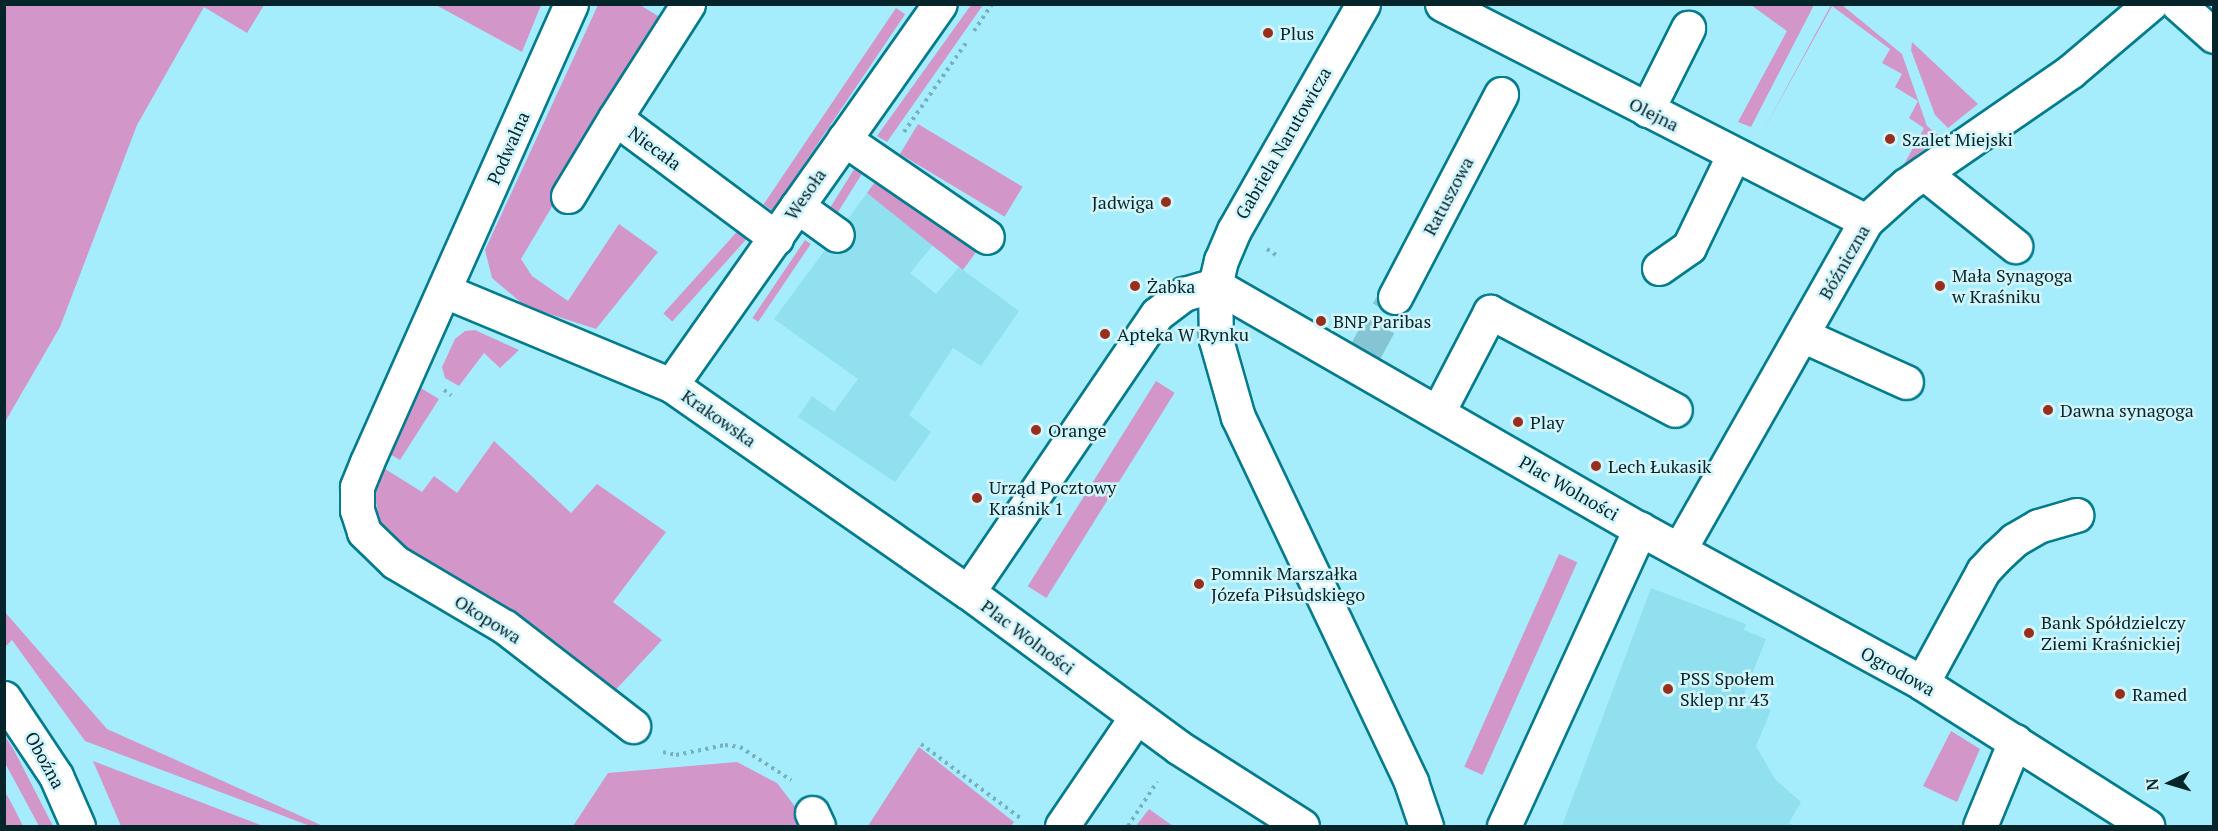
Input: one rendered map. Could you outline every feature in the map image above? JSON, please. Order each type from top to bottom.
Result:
[{"type":"street","name":"Podwalna","points":[[445,291],[571,4]]},
{"type":"street","name":"Niecała","points":[[688,4],[615,118],[776,238]]},
{"type":"street","name":"Wesoła","points":[[671,385],[940,4]]},
{"type":"street","name":"Gabriela Narutowicza","points":[[1215,285],[1221,260],[1240,217],[1363,4]]},
{"type":"street","name":"Olejna","points":[[1442,4],[1866,221]]},
{"type":"street","name":"Bóźniczna","points":[[1679,550],[1866,221],[1924,173],[2071,71],[2150,4]]},
{"type":"street","points":[[2178,4],[2214,36]]},
{"type":"street","points":[[1647,110],[1688,28]]},
{"type":"street","name":"Ratuszowa","points":[[1395,297],[1501,94]]},
{"type":"street","points":[[568,196],[615,118]]},
{"type":"street","points":[[844,139],[987,237]]},
{"type":"street","points":[[1659,268],[1689,247],[1734,154]]},
{"type":"street","points":[[1924,173],[2015,246]]},
{"type":"street","points":[[797,206],[837,235]]},
{"type":"street","points":[[1215,285],[1216,340],[1238,417],[1411,782],[1426,826]]},
{"type":"street","name":"Plac Wolności","points":[[1302,826],[1136,717],[968,592],[1157,314],[1184,294],[1215,285],[1361,359],[1438,412],[1640,529],[1504,826]]},
{"type":"street","name":"Krakowska","points":[[445,291],[671,385],[968,592]]},
{"type":"street","name":"Okopowa","points":[[445,291],[357,487],[357,510],[364,532],[394,562],[505,627],[633,726]]},
{"type":"street","points":[[1438,412],[1490,312],[1675,410]]},
{"type":"street","points":[[1802,335],[1906,382]]},
{"type":"street","points":[[1922,683],[1983,571],[2013,540],[2038,526],[2076,515]]},
{"type":"street","name":"Ogrodowa","points":[[1640,529],[1922,683],[2147,826]]},
{"type":"street","name":"Oboźna","points":[[4,698],[56,776],[78,826]]},
{"type":"street","points":[[1062,826],[1136,717]]},
{"type":"street","points":[[1980,826],[2015,741]]},
{"type":"path","points":[[880,165],[992,4]]},
{"type":"path","points":[[633,726],[666,753],[676,755],[724,745],[740,747],[793,782],[815,820]]},
{"type":"path","points":[[921,744],[1017,819],[1023,820]]},
{"type":"path","points":[[1128,826],[1160,778]]},
{"type":"shaded area","points":[[5,4],[264,5],[247,33],[204,7],[137,125],[60,327],[5,422]]},
{"type":"shaded area","points":[[436,5],[541,5],[522,52]]},
{"type":"shaded area","points":[[598,5],[640,5],[663,19],[521,259],[532,276],[568,301],[619,224],[658,252],[596,329],[525,306],[492,278],[485,250]]},
{"type":"shaded area","points":[[971,5],[983,5],[887,142],[877,136]]},
{"type":"shaded area","points":[[1751,5],[1814,5],[1751,127],[1738,122],[1787,31]]},
{"type":"shaded area","points":[[1831,5],[1842,5],[1902,54],[1927,126],[1940,137],[1903,166],[1924,128],[1909,118],[1918,101],[1895,87],[1902,74],[1882,63],[1890,49],[1832,6],[1762,133]]},
{"type":"shaded area","points":[[896,8],[905,14],[773,211],[763,204]]},
{"type":"shaded area","points":[[1912,42],[1978,104],[1948,128],[1935,115],[1911,50]]},
{"type":"shaded area","points":[[918,124],[1023,187],[1005,217],[900,154]]},
{"type":"shaded area","points":[[858,163],[866,168],[835,217],[827,212]]},
{"type":"shaded area","points":[[880,175],[984,241],[963,270],[867,193]]},
{"type":"shaded area","points":[[867,193],[933,245],[910,273],[936,294],[959,267],[1019,311],[981,366],[953,348],[909,415],[931,432],[895,482],[798,417],[812,396],[834,412],[858,379],[774,319]]},
{"type":"shaded area","points":[[743,225],[752,233],[672,321],[663,313]]},
{"type":"shaded area","points":[[805,240],[811,244],[758,322],[752,318]]},
{"type":"shaded area","points":[[475,330],[519,350],[500,368],[484,353],[459,386],[445,378],[442,367],[455,339],[465,331]]},
{"type":"shaded area","points":[[1156,381],[1175,393],[1046,598],[1028,586]]},
{"type":"shaded area","points":[[419,387],[439,399],[400,460],[388,453]]},
{"type":"shaded area","points":[[494,441],[571,513],[597,484],[666,532],[613,602],[662,640],[610,696],[419,560],[380,526],[373,484],[382,467],[422,492],[434,476],[457,493]]},
{"type":"shaded area","points":[[1559,554],[1577,562],[1483,775],[1464,767]]},
{"type":"shaded area","name":"PSS Społem Sklep nr 43","points":[[1651,588],[1746,624],[1744,630],[1766,639],[1744,694],[1771,710],[1756,746],[1775,779],[1801,802],[1789,823],[1794,826],[1562,826]]},
{"type":"shaded area","points":[[4,611],[107,729],[323,826],[310,826],[85,741],[12,640],[5,647]]},
{"type":"shaded area","points":[[1951,731],[1980,749],[1957,802],[1923,786]]},
{"type":"shaded area","points":[[5,736],[53,826],[39,826],[5,763]]},
{"type":"shaded area","points":[[919,747],[1014,822],[1011,826],[868,826]]},
{"type":"shaded area","points":[[93,761],[263,826],[121,826]]},
{"type":"shaded area","points":[[737,762],[777,783],[810,826],[573,826],[608,773]]},
{"type":"shaded area","points":[[4,790],[13,806],[23,826],[5,826]]},
{"type":"shaded area","points":[[1149,809],[1173,826],[1136,826]]},
{"type":"tunnel","points":[[1364,354],[1395,297]]},
{"type":"place","name":"Plus","points":[[1268,33]]},
{"type":"place","name":"Szalet Miejski","points":[[1890,139]]},
{"type":"place","name":"Jadwiga","points":[[1166,202]]},
{"type":"place","name":"Żabka","points":[[1135,286]]},
{"type":"place","name":"Mała Synagoga w Kraśniku","points":[[1940,286]]},
{"type":"place","name":"BNP Paribas","points":[[1321,321]]},
{"type":"place","name":"Apteka W Rynku","points":[[1105,334]]},
{"type":"place","name":"Dawna synagoga","points":[[2048,410]]},
{"type":"place","name":"Play","points":[[1518,422]]},
{"type":"place","name":"Orange","points":[[1036,430]]},
{"type":"place","name":"Lech Łukasik","points":[[1596,466]]},
{"type":"place","name":"Urząd Pocztowy Kraśnik 1","points":[[977,498]]},
{"type":"place","name":"Pomnik Marszałka Józefa Piłsudskiego","points":[[1199,584]]},
{"type":"place","name":"Bank Spółdzielczy Ziemi Kraśnickiej","points":[[2029,633]]},
{"type":"place","name":"PSS Społem Sklep nr 43","points":[[1668,689]]},
{"type":"place","name":"Ramed","points":[[2120,694]]}]
